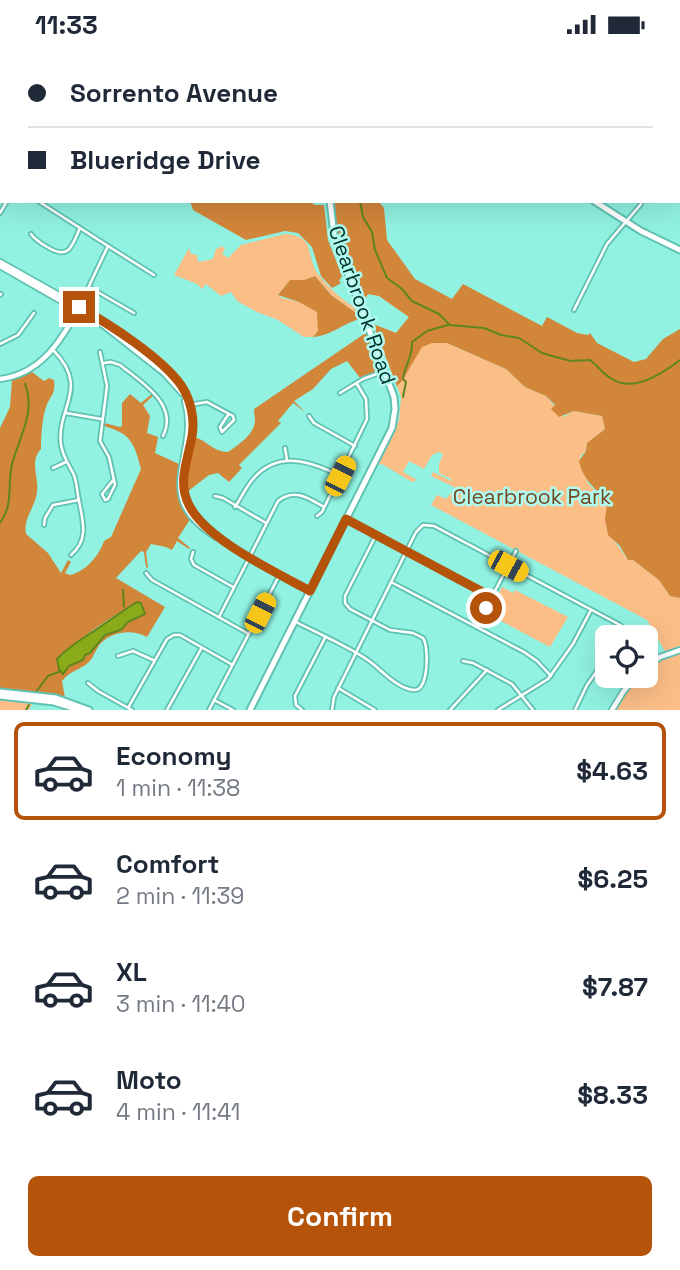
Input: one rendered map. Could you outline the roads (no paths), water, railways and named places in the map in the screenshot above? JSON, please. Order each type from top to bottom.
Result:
[{"type":"main road","name":"Clearbrook Road","points":[[250,710],[392,428],[395,403],[334,235],[330,203]]},
{"type":"main road","points":[[597,203],[628,223],[680,250]]},
{"type":"main road","points":[[0,694],[54,702],[79,710]]},
{"type":"main road","points":[[0,694],[56,698],[89,710]]},
{"type":"street","points":[[41,203],[154,275]]},
{"type":"street","points":[[574,310],[607,244],[628,223],[641,204]]},
{"type":"street","points":[[31,234],[35,240],[58,253],[63,253],[69,249],[80,228]]},
{"type":"street","points":[[0,379],[29,369],[53,349],[65,334],[108,246]]},
{"type":"street","points":[[0,264],[123,334],[166,370],[181,386],[188,405],[192,435],[184,471],[184,493],[195,515],[226,542],[310,591]]},
{"type":"street","points":[[89,287],[134,313]]},
{"type":"street","points":[[0,344],[18,335],[34,313]]},
{"type":"street","points":[[53,349],[64,361],[70,375],[71,394],[61,442],[66,461],[76,481],[84,536],[71,555]]},
{"type":"street","points":[[100,352],[107,386],[100,441],[109,457],[114,479],[115,485],[106,500],[103,499],[102,494],[114,479]]},
{"type":"street","points":[[103,363],[120,365],[160,400],[167,418],[163,436]]},
{"type":"street","points":[[340,393],[385,371]]},
{"type":"street","points":[[317,516],[355,446],[368,414],[366,399],[357,384]]},
{"type":"street","points":[[188,405],[207,402],[233,416],[233,420],[222,432],[220,427],[228,415]]},
{"type":"street","points":[[66,413],[102,419]]},
{"type":"street","points":[[309,416],[314,423],[355,446]]},
{"type":"street","points":[[285,448],[287,460]]},
{"type":"street","points":[[235,507],[254,478],[266,468],[287,460],[307,461],[340,476]]},
{"type":"street","points":[[53,468],[66,461]]},
{"type":"street","points":[[219,617],[278,502],[291,494],[300,495],[324,506]]},
{"type":"street","points":[[215,496],[266,523]]},
{"type":"street","points":[[44,525],[53,505],[79,500]]},
{"type":"street","points":[[346,519],[492,597]]},
{"type":"street","points":[[332,710],[338,688],[406,551],[423,525],[429,524],[620,625]]},
{"type":"street","points":[[294,621],[369,661],[387,678],[410,689],[420,689],[425,683],[426,641],[418,635],[390,630],[372,621],[347,607],[344,600],[376,535]]},
{"type":"street","points":[[476,627],[516,551]]},
{"type":"street","points":[[193,552],[191,559],[194,565],[233,587]]},
{"type":"street","points":[[146,573],[152,580],[249,634]]},
{"type":"street","points":[[209,710],[279,574]]},
{"type":"street","points":[[391,582],[528,654],[551,676]]},
{"type":"street","points":[[498,710],[551,676],[591,610]]},
{"type":"street","points":[[88,683],[130,709],[167,639],[174,635],[180,635],[232,664]]},
{"type":"street","points":[[302,710],[296,705],[295,696],[325,638]]},
{"type":"street","points":[[167,710],[202,648]]},
{"type":"street","points":[[118,656],[133,650],[154,661]]},
{"type":"street","points":[[658,658],[678,651]]},
{"type":"street","points":[[463,661],[473,663],[512,684],[533,710]]},
{"type":"street","points":[[450,710],[486,670]]},
{"type":"street","points":[[575,710],[595,674]]},
{"type":"street","points":[[338,688],[375,710]]},
{"type":"street","points":[[612,710],[626,688]]},
{"type":"street","points":[[214,700],[233,710]]},
{"type":"waterway","points":[[360,203],[363,217],[372,232],[375,250],[387,278],[412,301],[439,314],[450,325],[484,328],[519,338],[542,353],[571,361],[590,360],[609,377],[621,383],[648,380],[680,360]]},
{"type":"waterway","points":[[403,397],[406,382],[403,379],[412,342],[427,331],[448,325]]},
{"type":"waterway","points":[[0,523],[9,502],[12,464],[28,415],[25,384]]},
{"type":"waterway","points":[[123,590],[124,607]]},
{"type":"waterway","points":[[36,692],[48,676],[61,671]]},
{"type":"waterway","points":[[26,710],[29,705]]},
{"type":"park label","name":"Clearbrook Park","points":[[532,497]]}]
